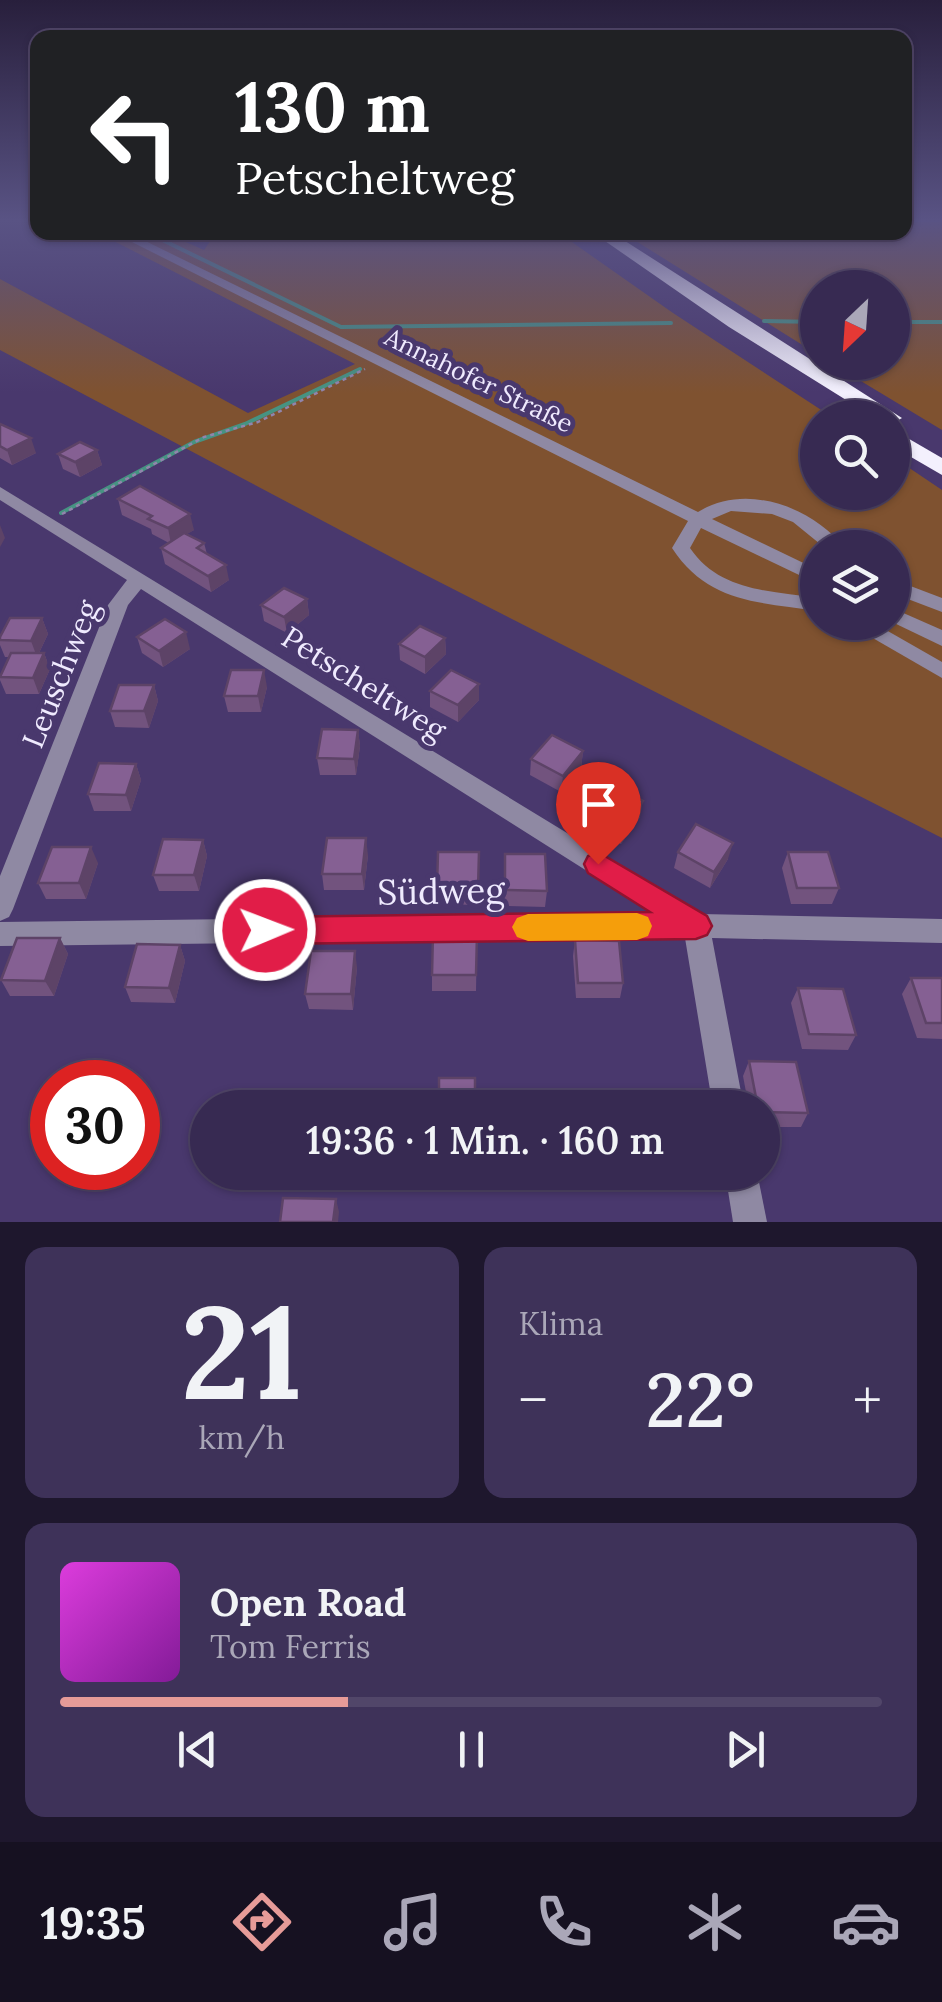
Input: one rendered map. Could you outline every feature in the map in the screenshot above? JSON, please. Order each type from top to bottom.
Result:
[{"type":"highway","points":[[653,279],[836,400]]},
{"type":"highway","points":[[670,279],[862,400]]},
{"type":"highway","points":[[910,429],[942,448]]},
{"type":"highway","points":[[910,448],[942,468]]},
{"type":"street","name":"Annahofer Straße","points":[[212,279],[800,569]]},
{"type":"street","name":"Petscheltweg","points":[[0,492],[696,926]]},
{"type":"street","points":[[800,603],[750,596],[702,576],[690,566],[681,548],[686,530],[716,510],[742,504],[799,515],[822,530]]},
{"type":"street","name":"Leuschweg","points":[[0,909],[118,606],[129,588],[141,580]]},
{"type":"street","points":[[910,593],[942,606]]},
{"type":"street","points":[[910,623],[942,638]]},
{"type":"street","points":[[888,640],[942,670]]},
{"type":"street","points":[[696,926],[726,1090]]},
{"type":"street","name":"Südweg","points":[[0,934],[696,926],[942,932]]},
{"type":"street","points":[[744,1190],[750,1222]]},
{"type":"path","points":[[47,522],[204,436],[258,422],[380,362]]},
{"type":"shaded area","points":[[0,279],[248,413],[355,364],[188,279],[625,279],[806,400],[800,400],[800,510],[910,510],[910,468],[942,490],[942,838],[408,566],[0,350]]},
{"type":"shaded area","points":[[697,279],[800,279],[800,343]]},
{"type":"shaded area","points":[[910,279],[942,279],[942,430],[910,411],[910,400],[892,400],[859,380],[910,380]]},
{"type":"building","points":[[0,424],[31,438],[7,450],[0,446]]},
{"type":"building","points":[[80,442],[97,450],[75,462],[58,454]]},
{"type":"building","points":[[140,486],[190,514],[168,528],[118,499]]},
{"type":"building","points":[[184,533],[204,543],[197,548],[226,565],[208,576],[161,548]]},
{"type":"building","points":[[284,588],[307,599],[284,617],[261,605]]},
{"type":"building","points":[[10,618],[42,618],[31,641],[0,640]]},
{"type":"building","points":[[165,619],[186,632],[159,651],[137,637]]},
{"type":"building","points":[[420,626],[445,638],[425,657],[399,644]]},
{"type":"building","points":[[11,653],[44,653],[33,678],[0,677]]},
{"type":"building","points":[[231,670],[264,670],[258,696],[224,696]]},
{"type":"building","points":[[451,670],[479,684],[458,705],[430,691]]},
{"type":"building","points":[[119,685],[154,685],[144,711],[110,711]]},
{"type":"building","points":[[322,729],[358,730],[354,759],[317,758]]},
{"type":"building","points":[[552,735],[583,751],[563,776],[531,759]]},
{"type":"building","points":[[99,763],[136,764],[126,795],[88,794]]},
{"type":"building","points":[[610,783],[643,801],[624,828],[590,810]]},
{"type":"building","points":[[696,824],[733,843],[714,872],[678,852]]},
{"type":"building","points":[[327,838],[366,838],[362,874],[322,874]]},
{"type":"building","points":[[163,839],[203,840],[194,875],[153,875]]},
{"type":"building","points":[[52,847],[91,847],[79,883],[38,883]]},
{"type":"building","points":[[438,852],[479,852],[478,889],[437,888]]},
{"type":"building","points":[[788,852],[828,852],[839,888],[797,888]]},
{"type":"building","points":[[505,854],[545,854],[547,891],[505,890]]},
{"type":"building","points":[[433,933],[477,934],[476,975],[432,975]]},
{"type":"building","points":[[17,938],[60,938],[45,981],[1,980]]},
{"type":"building","points":[[575,940],[619,941],[623,983],[578,983]]},
{"type":"building","points":[[137,944],[180,945],[169,988],[125,987]]},
{"type":"building","points":[[311,951],[355,951],[351,994],[305,994]]},
{"type":"building","points":[[911,978],[942,978],[942,1023],[926,1023]]},
{"type":"building","points":[[798,988],[843,989],[856,1035],[809,1034]]},
{"type":"building","points":[[749,1061],[796,1062],[808,1113],[780,1112],[780,1090],[755,1090]]},
{"type":"building","points":[[439,1078],[475,1078],[475,1090],[439,1090]]},
{"type":"building","points":[[283,1198],[336,1199],[333,1222],[280,1222]]},
{"type":"waterway","points":[[243,279],[341,327],[671,323]]},
{"type":"waterway","points":[[764,321],[800,322]]},
{"type":"waterway","points":[[910,322],[942,322]]},
{"type":"waterway","points":[[61,513],[194,442],[245,424],[360,369]]},
{"type":"slow traffic","points":[[528,927],[637,926]]},
{"type":"route","points":[[265,930],[696,926],[598,864]]}]
